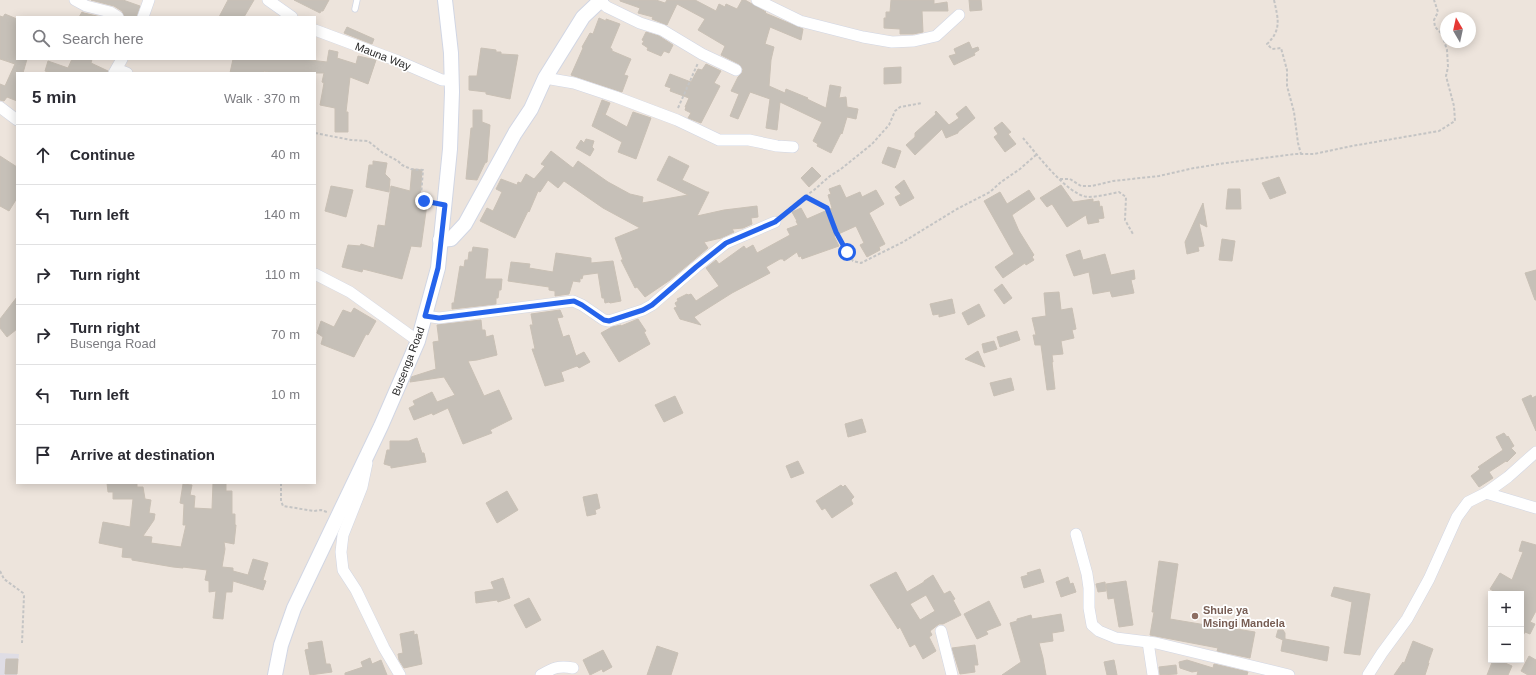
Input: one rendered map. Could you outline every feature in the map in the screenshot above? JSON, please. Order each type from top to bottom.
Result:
[{"type":"street","points":[[75,0],[86,6],[110,12],[116,16]]},
{"type":"street","points":[[143,16],[150,0]]},
{"type":"street","points":[[268,0],[291,16]]},
{"type":"street","name":"Busenga Road","points":[[275,675],[281,645],[294,608],[394,398],[418,340],[438,268],[450,149],[452,92],[451,53],[445,0]]},
{"type":"street","points":[[757,0],[800,22],[863,37],[892,42],[914,41],[936,36],[959,15]]},
{"type":"street","points":[[440,240],[451,239],[466,224],[515,133],[531,109],[545,78],[583,17],[601,1],[607,6],[640,23],[662,30],[702,54],[736,70]]},
{"type":"street","name":"Mauna Way","points":[[316,30],[398,61],[442,80],[451,80]]},
{"type":"street","points":[[545,78],[574,83],[673,119],[719,140],[748,140],[777,146],[794,147]]},
{"type":"street","points":[[0,108],[16,119]]},
{"type":"street","points":[[425,316],[439,318],[574,301],[604,320],[609,321],[648,308],[726,243],[775,222]]},
{"type":"street","points":[[316,275],[350,292],[418,340]]},
{"type":"street","points":[[1368,675],[1406,619],[1429,579],[1457,517],[1468,502],[1486,494],[1536,452]]},
{"type":"street","points":[[368,453],[366,472],[362,487],[343,535],[341,552],[342,564],[343,570],[356,590],[384,648],[400,675]]},
{"type":"street","points":[[1486,494],[1536,508]]},
{"type":"street","points":[[1076,534],[1087,574],[1089,608],[1092,625],[1099,632],[1116,638],[1148,642],[1289,675]]},
{"type":"street","points":[[941,631],[952,675]]},
{"type":"street","points":[[1148,642],[1154,675]]},
{"type":"street","points":[[541,675],[552,669],[564,666],[573,668]]},
{"type":"lane","points":[[355,9],[358,0]]},
{"type":"path","points":[[1274,0],[1277,15],[1277,30],[1267,44],[1272,49],[1281,48],[1285,60],[1287,70],[1287,86],[1294,112],[1301,154]]},
{"type":"path","points":[[1060,180],[1070,179],[1081,186],[1092,186],[1114,181],[1159,176],[1194,168],[1301,154],[1314,154],[1440,131],[1455,121],[1454,106],[1446,76],[1448,67],[1446,50],[1442,34],[1435,27],[1434,20],[1438,12],[1434,0]]},
{"type":"path","points":[[673,119],[702,54]]},
{"type":"path","points":[[775,222],[872,144],[889,125],[896,111],[900,107],[922,103]]},
{"type":"path","points":[[316,133],[351,140],[368,141],[402,165],[411,169],[423,170],[422,200],[445,205]]},
{"type":"path","points":[[1023,138],[1044,164],[1077,194],[1088,197],[1119,192],[1126,197],[1125,220],[1133,234]]},
{"type":"path","points":[[806,197],[827,208],[836,232],[847,252],[853,261],[860,263],[903,242],[957,209],[990,192],[1020,169],[1036,154]]},
{"type":"path","points":[[281,484],[281,501],[283,506],[314,511],[321,510],[338,515]]},
{"type":"path","points":[[0,570],[4,579],[23,593],[24,596],[22,643]]},
{"type":"shaded area","points":[[0,653],[19,654],[17,675],[0,675]]},
{"type":"building","points":[[91,0],[123,0],[140,6],[136,16],[124,16],[122,11],[114,6]]},
{"type":"building","points":[[228,0],[254,0],[245,16],[220,16]]},
{"type":"building","points":[[294,0],[329,0],[323,11],[320,13]]},
{"type":"building","points":[[620,0],[656,0],[665,3],[667,0],[695,0],[716,11],[719,4],[725,7],[726,4],[737,9],[742,0],[745,0],[766,12],[765,13],[803,29],[801,40],[770,27],[765,44],[774,47],[771,60],[769,86],[785,93],[786,89],[808,98],[807,99],[826,108],[830,85],[841,87],[839,98],[846,97],[847,107],[858,109],[856,119],[847,117],[842,134],[841,133],[831,153],[817,146],[818,144],[813,141],[822,122],[780,102],[777,130],[766,128],[770,99],[750,92],[738,119],[730,116],[739,94],[731,91],[743,69],[739,64],[721,55],[725,46],[698,30],[705,19],[677,4],[667,25],[652,19],[653,17],[638,13],[640,8]]},
{"type":"building","points":[[891,0],[934,0],[934,4],[947,2],[948,11],[922,11],[923,32],[900,34],[900,29],[884,28],[884,18],[886,18],[886,12],[890,12]]},
{"type":"building","points":[[969,0],[981,0],[982,10],[970,11]]},
{"type":"building","points":[[82,12],[97,16],[80,16]]},
{"type":"building","points":[[5,14],[16,19],[16,60],[27,60],[23,72],[16,72],[16,101],[7,97],[4,101],[0,100],[0,84],[5,86],[15,64],[0,59],[0,16],[3,17]]},
{"type":"building","points":[[599,18],[620,24],[610,48],[612,51],[631,59],[624,75],[628,76],[622,92],[571,75],[583,48],[582,47],[590,33],[593,34]]},
{"type":"building","points":[[347,27],[374,39],[372,44],[344,33]]},
{"type":"building","points":[[646,32],[659,36],[673,45],[669,53],[664,51],[661,56],[647,50],[648,48],[642,44],[644,41],[642,40]]},
{"type":"building","points":[[969,42],[972,49],[978,47],[979,50],[974,53],[975,55],[954,65],[949,56],[956,54],[954,49]]},
{"type":"building","points":[[481,48],[496,50],[496,52],[501,52],[501,54],[518,55],[510,99],[486,94],[486,92],[469,90],[469,76],[477,76]]},
{"type":"building","points":[[329,50],[338,52],[337,58],[356,64],[358,56],[376,60],[368,84],[350,77],[346,112],[348,112],[348,132],[335,132],[335,108],[320,105],[324,83],[322,82],[324,73],[264,71],[230,72],[233,60],[310,60],[327,62]]},
{"type":"building","points":[[72,60],[92,60],[91,63],[108,71],[45,71],[48,61],[68,68]]},
{"type":"building","points":[[706,64],[721,71],[714,83],[720,86],[701,123],[688,118],[691,113],[685,110],[685,107],[689,98],[670,91],[671,88],[665,86],[670,74],[691,82],[698,69],[702,70]]},
{"type":"building","points":[[901,67],[901,83],[884,84],[884,68]]},
{"type":"building","points":[[602,100],[610,103],[605,115],[627,127],[633,112],[651,118],[636,159],[618,152],[622,142],[592,126]]},
{"type":"building","points":[[966,106],[975,118],[958,133],[946,138],[942,129],[915,155],[906,145],[915,137],[915,133],[936,114],[936,111],[949,125],[959,118],[956,114]]},
{"type":"building","points":[[473,110],[482,110],[482,122],[490,125],[487,162],[485,163],[477,180],[466,179],[471,128],[473,128]]},
{"type":"building","points":[[1002,122],[1011,132],[1008,134],[1016,144],[1005,152],[994,137],[998,134],[994,128]]},
{"type":"building","points":[[586,139],[594,141],[592,147],[594,149],[590,156],[576,148],[581,140],[584,143]]},
{"type":"building","points":[[888,147],[901,151],[895,168],[882,163]]},
{"type":"building","points":[[551,151],[573,168],[578,161],[608,182],[630,194],[643,197],[642,203],[688,195],[657,180],[669,156],[689,166],[682,180],[709,192],[697,216],[724,210],[757,206],[758,217],[751,218],[752,224],[743,228],[732,229],[734,232],[721,238],[704,242],[708,248],[670,280],[645,297],[637,287],[635,288],[621,260],[623,260],[615,238],[640,228],[603,208],[564,181],[558,188],[548,180],[540,192],[538,191],[515,238],[480,221],[487,208],[493,211],[502,192],[496,189],[501,179],[517,185],[518,182],[521,183],[526,174],[534,179],[545,166],[541,164]]},
{"type":"building","points":[[0,156],[16,166],[16,200],[9,211],[0,206]]},
{"type":"building","points":[[373,161],[387,163],[385,174],[390,179],[389,192],[366,187],[369,165],[373,165]]},
{"type":"building","points":[[812,167],[821,176],[809,187],[801,178]]},
{"type":"building","points":[[412,169],[422,170],[420,200],[427,204],[421,247],[411,246],[402,279],[363,269],[362,272],[342,267],[348,245],[360,246],[361,244],[374,248],[378,225],[385,226],[391,186],[410,191]]},
{"type":"building","points":[[1279,177],[1286,193],[1270,199],[1262,183]]},
{"type":"building","points":[[904,180],[914,198],[900,206],[895,197],[901,194],[895,187]]},
{"type":"building","points":[[840,185],[846,198],[860,192],[862,197],[876,190],[884,204],[869,213],[885,244],[879,247],[880,250],[867,257],[860,245],[864,243],[856,226],[834,236],[839,246],[802,259],[801,256],[799,257],[797,252],[784,261],[783,259],[780,259],[766,267],[770,273],[732,293],[694,317],[701,325],[680,319],[674,308],[677,307],[675,303],[678,301],[677,299],[687,294],[691,294],[696,301],[719,286],[706,268],[716,260],[719,264],[744,246],[746,249],[753,245],[757,253],[790,235],[787,229],[798,225],[792,212],[801,208],[807,219],[832,208],[828,195],[831,194],[829,189]]},
{"type":"building","points":[[1061,185],[1073,202],[1093,199],[1093,202],[1099,201],[1100,207],[1102,206],[1104,218],[1098,219],[1099,222],[1088,224],[1086,215],[1067,227],[1052,204],[1047,207],[1040,198]]},
{"type":"building","points":[[331,186],[353,190],[346,217],[325,211]]},
{"type":"building","points":[[1228,189],[1240,189],[1241,209],[1226,209]]},
{"type":"building","points":[[1029,190],[1035,199],[1012,215],[1019,231],[1034,255],[1032,257],[1034,260],[1026,265],[1025,263],[1003,278],[995,267],[1014,254],[984,201],[1000,192],[1007,204]]},
{"type":"building","points":[[1203,203],[1207,227],[1199,223],[1204,246],[1198,247],[1199,251],[1187,254],[1185,242]]},
{"type":"building","points":[[1222,239],[1235,241],[1232,261],[1219,260]]},
{"type":"building","points":[[473,247],[488,249],[485,279],[502,279],[501,290],[499,290],[498,298],[496,298],[496,304],[452,309],[460,266],[464,267],[465,260],[468,260],[469,252],[472,252]]},
{"type":"building","points":[[1080,250],[1083,260],[1105,254],[1111,275],[1134,270],[1135,279],[1131,280],[1134,293],[1112,297],[1110,291],[1093,294],[1089,272],[1074,276],[1066,255]]},
{"type":"building","points":[[556,253],[591,258],[591,263],[613,261],[621,301],[605,303],[604,298],[602,298],[598,273],[583,275],[582,279],[580,278],[580,282],[573,281],[569,294],[555,296],[555,291],[549,290],[549,287],[508,281],[511,262],[530,264],[529,268],[553,272]]},
{"type":"building","points":[[1536,270],[1536,300],[1535,300],[1525,273]]},
{"type":"building","points":[[1002,284],[1012,298],[1004,304],[994,290]]},
{"type":"building","points":[[1059,292],[1061,310],[1072,308],[1076,329],[1072,330],[1074,338],[1061,341],[1063,354],[1052,355],[1055,389],[1047,390],[1041,345],[1035,345],[1033,335],[1036,335],[1032,318],[1046,316],[1044,293]]},
{"type":"building","points":[[16,298],[16,330],[7,337],[0,328],[0,319]]},
{"type":"building","points":[[952,299],[955,313],[939,317],[939,314],[933,315],[930,304]]},
{"type":"building","points":[[979,304],[985,316],[968,325],[962,313]]},
{"type":"building","points":[[354,308],[376,321],[368,335],[366,334],[354,357],[321,344],[323,337],[317,333],[321,321],[334,327],[343,310],[351,313]]},
{"type":"building","points":[[560,310],[563,317],[557,318],[563,337],[569,335],[576,356],[584,352],[590,362],[579,368],[577,366],[561,372],[564,381],[545,386],[532,349],[535,349],[530,325],[533,325],[531,314]]},
{"type":"building","points":[[638,319],[646,331],[644,332],[650,344],[619,362],[601,333],[612,327],[621,326]]},
{"type":"building","points":[[481,320],[482,330],[485,330],[486,337],[493,335],[497,355],[468,361],[484,396],[499,390],[512,419],[490,430],[492,433],[463,444],[448,408],[433,415],[432,413],[414,420],[409,408],[415,405],[413,401],[432,392],[437,402],[455,395],[444,377],[410,382],[411,377],[436,369],[433,342],[439,341],[437,325]]},
{"type":"building","points":[[1017,331],[1020,340],[1000,347],[997,337]]},
{"type":"building","points":[[994,341],[997,349],[984,353],[982,344]]},
{"type":"building","points":[[978,351],[985,367],[965,359]]},
{"type":"building","points":[[1011,378],[1014,390],[994,396],[990,383]]},
{"type":"building","points":[[1531,395],[1532,398],[1536,396],[1536,431],[1522,399]]},
{"type":"building","points":[[675,396],[683,413],[664,422],[655,405]]},
{"type":"building","points":[[862,419],[866,432],[848,437],[845,424]]},
{"type":"building","points":[[1504,433],[1507,437],[1508,436],[1514,446],[1511,448],[1516,453],[1507,462],[1506,461],[1489,472],[1493,478],[1479,487],[1471,476],[1480,469],[1478,467],[1503,450],[1496,437]]},
{"type":"building","points":[[417,438],[422,453],[424,453],[426,462],[391,468],[391,466],[384,464],[387,450],[390,450],[390,441],[409,441]]},
{"type":"building","points":[[798,461],[804,473],[791,478],[786,466]]},
{"type":"building","points":[[107,484],[137,484],[137,487],[143,487],[145,499],[151,500],[149,513],[155,514],[154,520],[143,536],[152,537],[151,543],[181,547],[186,525],[183,525],[184,504],[180,503],[183,484],[192,485],[190,495],[195,496],[194,508],[212,509],[213,484],[226,484],[226,491],[232,491],[232,514],[235,514],[236,525],[234,544],[224,542],[225,549],[222,567],[233,568],[233,571],[248,575],[253,559],[268,563],[263,580],[266,581],[263,590],[233,581],[232,592],[226,592],[223,619],[213,618],[216,591],[209,592],[209,581],[205,580],[207,570],[173,567],[132,560],[132,558],[122,557],[123,548],[99,543],[103,522],[130,527],[133,499],[113,499],[113,492],[108,492]]},
{"type":"building","points":[[841,485],[843,487],[845,485],[854,497],[851,500],[853,504],[832,518],[825,508],[822,510],[816,501]]},
{"type":"building","points":[[507,491],[518,510],[497,523],[486,503]]},
{"type":"building","points":[[597,494],[600,508],[595,510],[596,514],[587,516],[583,497]]},
{"type":"building","points":[[1522,541],[1536,545],[1536,611],[1530,622],[1535,624],[1530,634],[1525,632],[1524,634],[1524,591],[1493,591],[1490,589],[1500,573],[1512,580],[1523,552],[1519,551]]},
{"type":"building","points":[[1159,561],[1178,564],[1170,619],[1255,632],[1250,658],[1217,651],[1218,648],[1150,635]]},
{"type":"building","points":[[1040,569],[1044,582],[1024,588],[1021,577],[1028,575],[1027,573]]},
{"type":"building","points":[[896,572],[907,592],[933,575],[944,594],[950,591],[955,599],[953,600],[961,615],[943,624],[939,624],[930,631],[932,635],[929,637],[936,651],[923,659],[915,644],[910,647],[900,627],[898,629],[870,585]],"holes":[[[926,595],[935,611],[920,620],[910,604]]]},
{"type":"building","points":[[1068,577],[1070,584],[1073,583],[1076,592],[1061,597],[1056,582]]},
{"type":"building","points":[[503,578],[510,598],[498,602],[497,600],[476,603],[475,592],[494,589],[491,582]]},
{"type":"building","points":[[1126,581],[1133,625],[1119,627],[1114,598],[1108,599],[1106,584]]},
{"type":"building","points":[[1105,582],[1106,591],[1098,592],[1096,584]]},
{"type":"building","points":[[1334,587],[1370,594],[1360,655],[1344,653],[1352,602],[1331,596]]},
{"type":"building","points":[[529,598],[541,620],[526,628],[514,605]]},
{"type":"building","points":[[989,601],[1001,625],[986,631],[988,634],[977,639],[964,614]]},
{"type":"building","points":[[1061,614],[1064,631],[1052,633],[1053,641],[1039,643],[1046,675],[1002,675],[1021,662],[1010,623],[1017,621],[1017,619],[1031,615],[1032,619]]},
{"type":"building","points":[[1278,630],[1283,630],[1285,633],[1285,639],[1329,647],[1327,661],[1281,651],[1283,640],[1276,637]]},
{"type":"building","points":[[414,631],[414,635],[417,634],[422,664],[404,668],[399,660],[398,654],[403,653],[400,634]]},
{"type":"building","points":[[322,641],[326,664],[330,664],[332,672],[310,675],[305,650],[309,649],[308,643]]},
{"type":"building","points":[[1413,641],[1433,649],[1425,675],[1394,675],[1403,662],[1404,664]]},
{"type":"building","points":[[975,645],[978,665],[974,665],[975,672],[960,674],[952,648]]},
{"type":"building","points":[[657,646],[678,653],[671,675],[647,675]]},
{"type":"building","points":[[603,650],[612,667],[603,672],[602,669],[590,675],[583,660]]},
{"type":"building","points":[[1529,656],[1536,660],[1536,675],[1528,675],[1521,671]]},
{"type":"building","points":[[370,658],[372,664],[381,660],[387,675],[345,675],[345,673],[363,667],[361,662]]},
{"type":"building","points":[[6,659],[18,659],[17,674],[5,674]]},
{"type":"building","points":[[1114,660],[1117,675],[1107,675],[1104,662]]},
{"type":"building","points":[[1187,660],[1213,668],[1214,664],[1248,672],[1247,675],[1197,675],[1198,671],[1192,672],[1180,668],[1179,662]]},
{"type":"building","points":[[1492,663],[1505,663],[1512,666],[1508,675],[1487,675]]},
{"type":"building","points":[[1176,665],[1177,674],[1160,675],[1159,667]]},
{"type":"place","name":"Shule ya Msingi Mandela","points":[[1195,616]]},
{"type":"route","points":[[424,201],[445,205],[438,268],[425,316],[439,318],[574,301],[604,320],[609,321],[643,310],[652,305],[726,243],[775,222],[796,203],[806,197],[827,208],[836,232],[847,252]]}]
